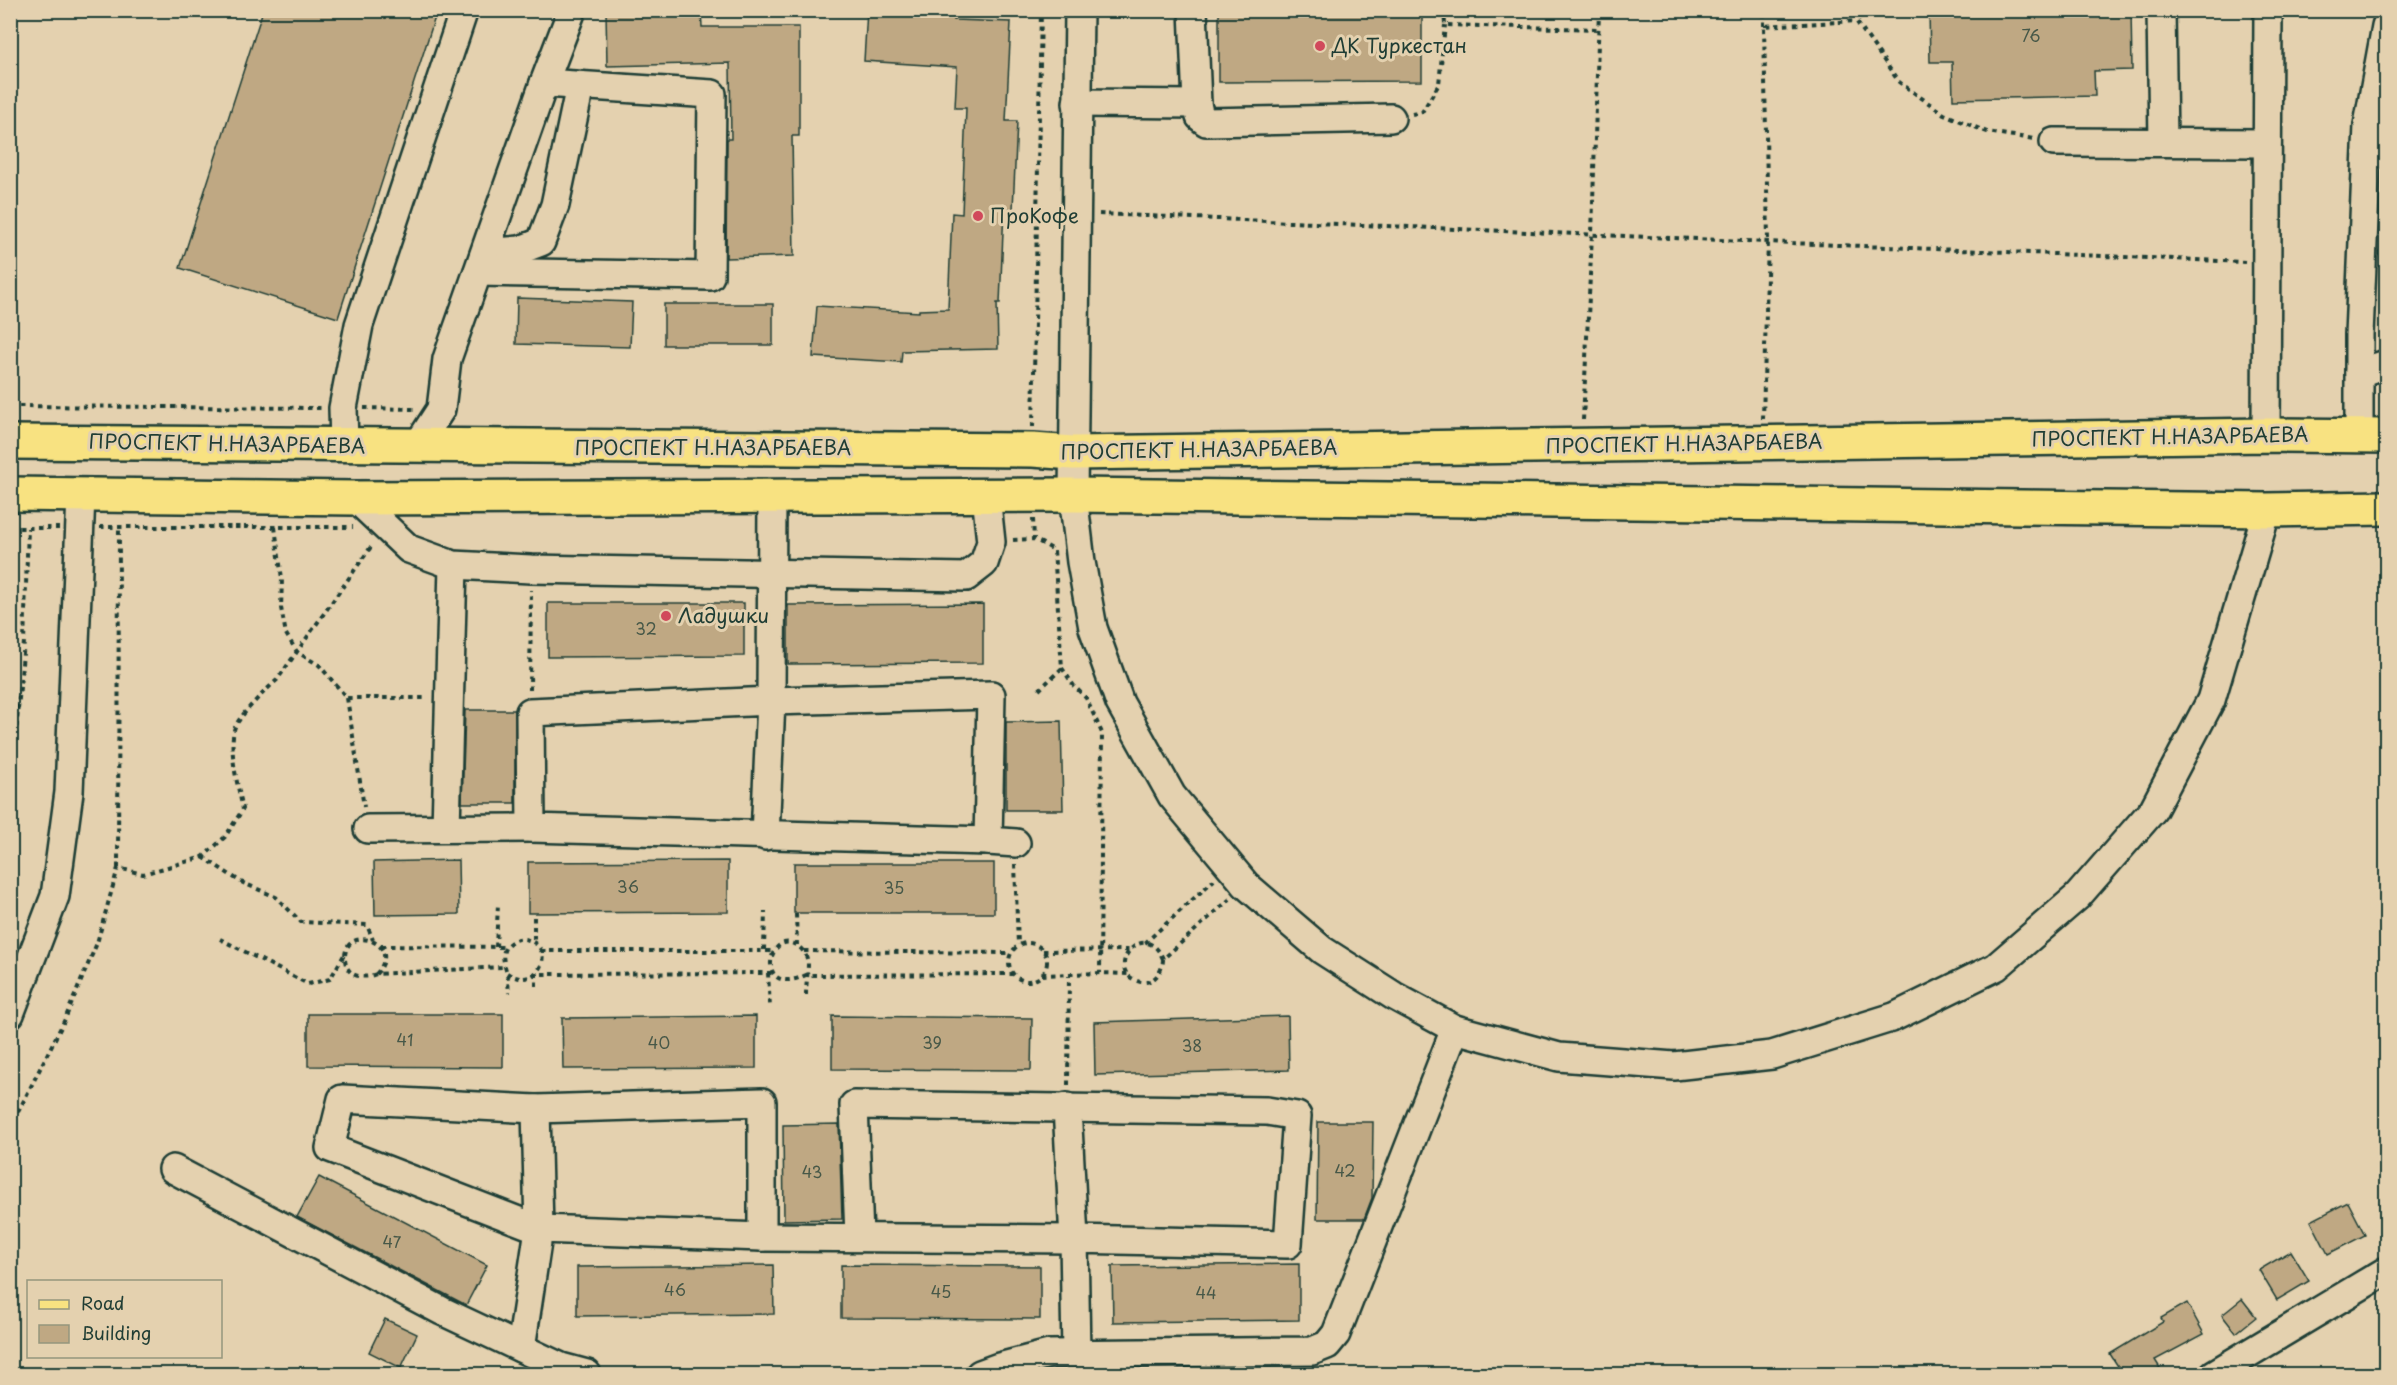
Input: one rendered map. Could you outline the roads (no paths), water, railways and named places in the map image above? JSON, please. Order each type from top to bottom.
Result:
[{"type":"main road","name":"ПРОСПЕКТ Н.НАЗАРБАЕВА","points":[[10,442],[1033,450],[1073,453],[2266,435],[2373,436]]},
{"type":"main road","points":[[10,494],[355,498],[1073,495],[2267,510],[2386,508]]},
{"type":"street","points":[[344,445],[343,408],[359,325],[464,10]]},
{"type":"street","points":[[417,446],[441,409],[447,359],[572,10]]},
{"type":"street","points":[[1078,10],[1073,495],[1080,562],[1094,628],[1120,703],[1172,796],[1238,875],[1322,950],[1394,996],[1455,1029],[1559,1057],[1674,1066],[1772,1056],[1894,1017],[1996,967],[2077,897],[2153,810],[2211,700],[2267,510]]},
{"type":"street","points":[[1193,10],[1197,104],[1200,117],[1206,122],[1391,118]]},
{"type":"street","points":[[2161,10],[2163,142]]},
{"type":"street","points":[[2266,435],[2268,10]]},
{"type":"street","points":[[2373,436],[2359,373],[2368,125],[2386,26]]},
{"type":"street","points":[[482,262],[710,276],[712,94],[544,83]]},
{"type":"street","points":[[482,262],[541,242],[555,205],[580,86]]},
{"type":"street","points":[[1077,103],[1197,104]]},
{"type":"street","points":[[2054,142],[2267,143]]},
{"type":"street","points":[[2359,373],[2386,364]]},
{"type":"street","points":[[10,1014],[55,897],[69,792],[81,495]]},
{"type":"street","points":[[765,836],[771,701],[772,495]]},
{"type":"street","points":[[355,498],[409,549],[453,565],[531,569],[966,577],[984,563],[991,542],[986,495]]},
{"type":"street","points":[[447,828],[453,565]]},
{"type":"street","points":[[531,828],[530,712],[771,701],[991,695],[988,841]]},
{"type":"street","points":[[368,829],[531,828],[1016,843]]},
{"type":"street","points":[[992,1372],[1045,1364],[1076,1353],[1173,1367],[1312,1351],[1327,1345],[1336,1334],[1455,1029]]},
{"type":"street","points":[[762,1237],[762,1102],[536,1109],[342,1099],[330,1148],[539,1229],[762,1237],[1074,1239],[1288,1244],[1297,1116],[1267,1112],[1067,1107],[854,1105],[860,1237]]},
{"type":"street","points":[[1067,1107],[1074,1239],[1076,1353]]},
{"type":"street","points":[[521,1348],[539,1229],[536,1109]]},
{"type":"street","points":[[173,1168],[442,1311],[561,1367],[587,1374]]},
{"type":"street","points":[[2214,1374],[2386,1271]]},
{"type":"place","name":"ДК Туркестан","points":[[1320,46]]},
{"type":"place","name":"ПроКофе","points":[[978,216]]},
{"type":"place","name":"Ладушки","points":[[666,616]]}]
